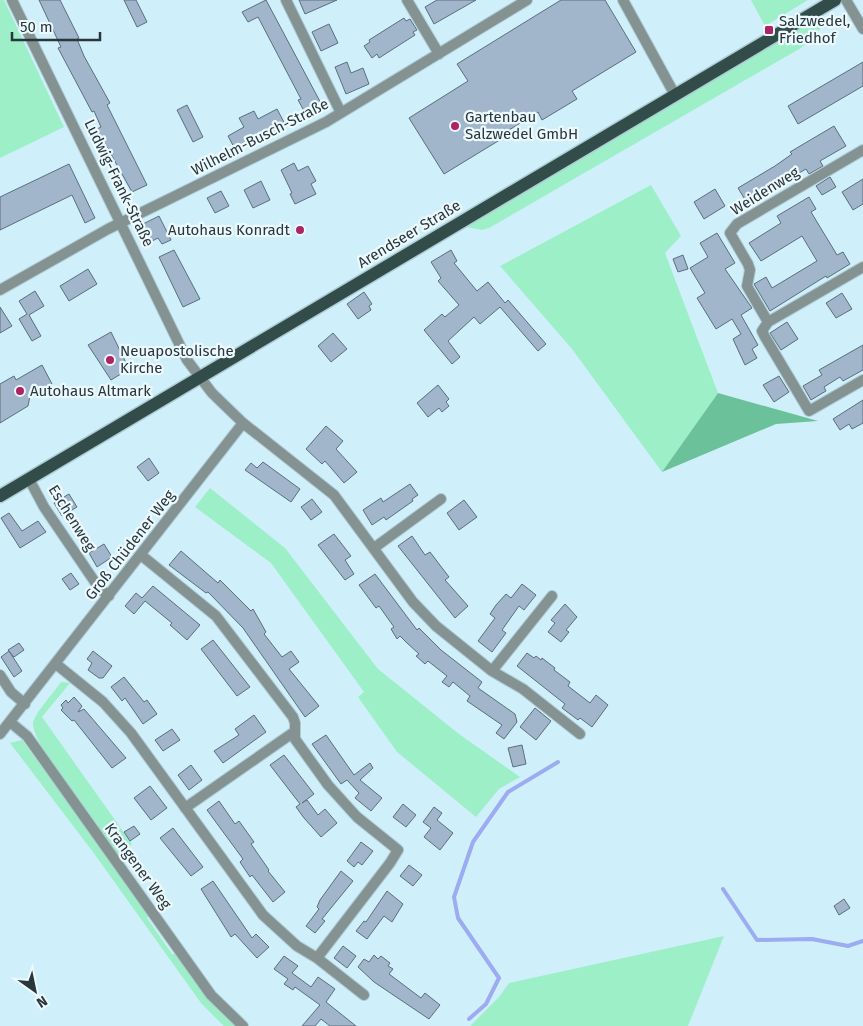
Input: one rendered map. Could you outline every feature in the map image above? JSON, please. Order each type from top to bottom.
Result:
[{"type":"main road","name":"Arendseer Straße","points":[[0,496],[835,0]]},
{"type":"street","name":"Ludwig-Frank-Straße","points":[[12,0],[184,354],[199,378]]},
{"type":"street","points":[[286,0],[341,113]]},
{"type":"street","points":[[407,0],[439,54]]},
{"type":"street","name":"Wilhelm-Busch-Straße","points":[[0,290],[122,223],[341,113],[527,0]]},
{"type":"street","points":[[623,0],[675,95]]},
{"type":"street","points":[[846,0],[863,29]]},
{"type":"street","name":"Weidenweg","points":[[863,150],[737,224],[730,233],[750,270],[747,286],[768,322],[762,331],[809,411],[863,380]]},
{"type":"street","points":[[768,322],[863,267]]},
{"type":"street","points":[[199,378],[244,423],[327,488],[413,602],[436,626],[492,671],[523,689],[580,734]]},
{"type":"street","name":"Groß Chüdener Weg","points":[[0,734],[244,423]]},
{"type":"street","name":"Eschenweg","points":[[29,479],[44,507],[99,588],[109,596]]},
{"type":"street","points":[[374,548],[440,499]]},
{"type":"street","points":[[141,555],[216,616],[226,627],[293,717],[296,741],[337,796],[357,817],[398,850],[317,958]]},
{"type":"street","points":[[492,671],[552,596]]},
{"type":"street","points":[[56,664],[112,711],[140,745],[260,911],[298,946],[317,958],[364,995]]},
{"type":"street","points":[[0,674],[11,692],[25,704]]},
{"type":"street","name":"Krangener Weg","points":[[10,722],[27,736],[211,995],[243,1026]]},
{"type":"street","points":[[185,808],[294,732]]},
{"type":"green space","points":[[0,0],[4,0],[64,127],[0,158]]},
{"type":"green space","points":[[751,0],[808,0],[765,26]]},
{"type":"green space","points":[[823,19],[829,20],[801,48],[489,228],[482,230],[467,227],[809,22]]},
{"type":"green space","points":[[651,185],[681,236],[665,253],[718,393],[662,472],[572,349],[500,266]]},
{"type":"green space","points":[[718,393],[818,421],[776,424],[662,472]]},
{"type":"green space","points":[[210,488],[285,548],[378,669],[459,734],[520,777],[499,789],[476,817],[397,752],[358,697],[364,692],[271,563],[195,507]]},
{"type":"green space","points":[[61,682],[70,683],[42,717],[132,844],[117,854],[54,768],[35,734],[34,719]]},
{"type":"green space","points":[[22,740],[149,914],[147,918],[172,954],[178,954],[237,1026],[224,1026],[201,1003],[93,852],[10,743]]},
{"type":"green space","points":[[724,936],[688,1026],[470,1026],[499,997],[509,983]]},
{"type":"building","points":[[39,0],[60,0],[79,38],[77,39],[84,56],[110,103],[107,105],[147,185],[132,192],[97,129],[101,127],[94,111],[92,112],[58,48],[61,47]]},
{"type":"building","points":[[124,0],[136,0],[147,22],[137,27]]},
{"type":"building","points":[[266,0],[324,109],[308,118],[298,100],[301,99],[258,17],[248,22],[242,12]]},
{"type":"building","points":[[299,0],[337,0],[305,14]]},
{"type":"building","points":[[437,0],[476,0],[434,24],[425,7]]},
{"type":"building","points":[[561,0],[605,0],[636,52],[572,91],[577,99],[542,120],[538,112],[501,135],[503,138],[444,174],[409,118],[468,81],[457,64]]},
{"type":"building","points":[[404,18],[406,21],[410,19],[417,30],[413,32],[415,35],[379,58],[377,54],[372,58],[364,46],[370,42],[369,40]]},
{"type":"building","points":[[329,24],[338,43],[321,51],[312,32]]},
{"type":"building","points":[[347,62],[351,73],[363,68],[369,84],[346,94],[335,67]]},
{"type":"building","points":[[863,62],[863,86],[798,124],[788,106]]},
{"type":"building","points":[[187,105],[203,137],[193,142],[177,110]]},
{"type":"building","points":[[277,109],[286,126],[267,136],[266,133],[235,149],[228,136],[244,127],[239,118],[254,111],[258,119]]},
{"type":"building","points":[[834,126],[846,146],[820,161],[823,166],[809,174],[806,169],[747,203],[738,188],[775,166],[792,154],[790,152]]},
{"type":"building","points":[[294,163],[298,171],[308,166],[316,181],[311,184],[316,194],[295,204],[281,170]]},
{"type":"building","points":[[69,164],[95,218],[85,223],[72,195],[0,230],[0,197]]},
{"type":"building","points":[[830,177],[836,187],[822,195],[816,186]]},
{"type":"building","points":[[863,179],[863,204],[853,210],[842,192]]},
{"type":"building","points":[[261,181],[270,200],[253,208],[244,190]]},
{"type":"building","points":[[715,189],[725,206],[704,219],[694,202]]},
{"type":"building","points":[[221,191],[229,206],[215,213],[207,198]]},
{"type":"building","points":[[809,197],[816,209],[811,212],[837,255],[843,252],[850,264],[827,278],[826,276],[770,311],[754,284],[766,277],[772,288],[817,261],[802,236],[761,261],[749,243],[781,223],[777,216]]},
{"type":"building","points":[[159,216],[171,240],[162,244],[158,238],[152,241],[143,224]]},
{"type":"building","points":[[717,233],[735,263],[725,269],[752,308],[741,315],[758,345],[752,349],[757,358],[745,365],[733,339],[741,334],[732,319],[716,329],[697,298],[705,293],[690,268],[708,257],[700,243]]},
{"type":"building","points":[[174,250],[200,299],[183,307],[159,257]]},
{"type":"building","points":[[451,250],[457,261],[454,263],[477,291],[488,282],[505,303],[508,300],[546,344],[538,351],[500,307],[480,324],[474,317],[448,341],[460,357],[452,364],[424,330],[442,314],[445,317],[459,305],[438,281],[441,278],[431,262]]},
{"type":"building","points":[[683,255],[688,269],[678,272],[673,259]]},
{"type":"building","points":[[88,269],[97,284],[69,301],[60,286]]},
{"type":"building","points":[[35,291],[44,306],[29,315],[41,336],[32,341],[19,319],[27,314],[19,301]]},
{"type":"building","points":[[364,292],[372,304],[369,306],[371,310],[358,319],[347,304]]},
{"type":"building","points":[[842,293],[852,309],[836,318],[826,303]]},
{"type":"building","points":[[0,307],[12,326],[0,333]]},
{"type":"building","points":[[787,322],[798,339],[781,350],[770,333]]},
{"type":"building","name":"Neuapostolische Kirche","points":[[111,332],[129,369],[111,380],[88,345]]},
{"type":"building","points":[[333,333],[347,349],[331,362],[318,346]]},
{"type":"building","points":[[863,345],[863,370],[843,381],[840,377],[824,387],[826,391],[811,400],[803,386],[822,375],[819,370]]},
{"type":"building","name":"Autohaus Altmark","points":[[42,365],[52,384],[30,396],[28,406],[0,423],[0,384],[14,376],[16,380]]},
{"type":"building","points":[[779,376],[789,392],[774,402],[763,385]]},
{"type":"building","points":[[438,385],[449,399],[446,402],[449,406],[442,412],[439,408],[428,417],[417,403]]},
{"type":"building","points":[[863,400],[863,423],[852,429],[849,424],[840,430],[833,419]]},
{"type":"building","points":[[326,426],[343,441],[336,449],[357,472],[344,483],[325,461],[322,464],[306,449]]},
{"type":"building","points":[[149,458],[159,473],[148,481],[137,467]]},
{"type":"building","points":[[263,462],[300,489],[291,502],[245,470],[251,463],[257,468]]},
{"type":"building","points":[[410,484],[418,495],[412,499],[413,501],[386,520],[384,517],[372,525],[363,510],[381,498],[383,502]]},
{"type":"building","points":[[69,494],[77,507],[62,516],[54,503]]},
{"type":"building","points":[[312,499],[322,512],[311,520],[301,507]]},
{"type":"building","points":[[464,500],[477,517],[459,530],[447,513]]},
{"type":"building","points":[[9,513],[22,531],[38,521],[46,532],[20,548],[1,518]]},
{"type":"building","points":[[334,534],[351,556],[345,560],[354,574],[345,580],[318,545]]},
{"type":"building","points":[[412,536],[425,555],[430,552],[449,577],[445,580],[468,606],[455,618],[398,546]]},
{"type":"building","points":[[104,544],[112,557],[97,567],[89,553]]},
{"type":"building","points":[[181,551],[218,583],[220,580],[251,611],[253,609],[266,632],[264,634],[282,657],[291,651],[299,662],[289,669],[319,706],[305,717],[243,628],[208,592],[206,593],[169,565]]},
{"type":"building","points":[[71,573],[79,584],[70,590],[62,579]]},
{"type":"building","points":[[375,574],[417,630],[419,628],[441,650],[482,682],[478,688],[515,714],[517,722],[504,739],[496,733],[502,725],[467,701],[470,696],[453,682],[449,687],[442,682],[447,676],[428,661],[425,664],[416,656],[419,654],[400,636],[397,639],[391,629],[394,627],[379,606],[376,608],[359,585]]},
{"type":"building","points":[[522,584],[536,595],[524,610],[519,606],[502,630],[506,633],[492,652],[478,641],[495,618],[490,614],[496,605],[506,594],[511,598]]},
{"type":"building","points":[[153,586],[200,625],[187,640],[170,625],[172,623],[145,601],[134,614],[125,606],[136,593],[142,598]]},
{"type":"building","points":[[565,604],[577,617],[566,630],[569,632],[561,642],[548,632],[555,623],[551,620]]},
{"type":"building","points":[[213,640],[250,687],[237,696],[201,649]]},
{"type":"building","points":[[19,643],[24,650],[14,657],[8,650]]},
{"type":"building","points":[[9,651],[22,671],[14,677],[1,657]]},
{"type":"building","points":[[93,651],[112,666],[103,678],[99,678],[88,670],[92,663],[87,659]]},
{"type":"building","points":[[527,653],[534,658],[536,656],[541,660],[542,658],[555,668],[554,670],[570,682],[568,686],[590,703],[596,695],[608,705],[592,727],[580,718],[578,720],[562,708],[565,704],[517,666]]},
{"type":"building","points":[[124,677],[144,702],[147,700],[157,714],[143,724],[125,698],[122,701],[111,687]]},
{"type":"building","points":[[74,697],[82,706],[78,712],[84,709],[126,758],[112,768],[74,720],[72,721],[61,710],[63,708],[61,705],[66,700],[68,703]]},
{"type":"building","points":[[535,708],[551,721],[536,740],[520,727]]},
{"type":"building","points":[[254,715],[266,732],[223,763],[214,751],[239,735],[235,729]]},
{"type":"building","points":[[172,729],[180,740],[163,751],[155,740]]},
{"type":"building","points":[[326,735],[354,775],[370,763],[373,768],[360,780],[382,798],[371,811],[355,798],[359,793],[347,780],[341,784],[312,744]]},
{"type":"building","points":[[522,745],[526,764],[513,767],[508,748]]},
{"type":"building","points":[[284,755],[314,794],[302,803],[307,800],[318,815],[325,809],[337,823],[321,837],[296,807],[300,804],[270,765]]},
{"type":"building","points":[[191,765],[202,780],[189,790],[178,775]]},
{"type":"building","points":[[150,786],[167,808],[151,820],[134,798]]},
{"type":"building","points":[[219,801],[235,824],[239,821],[254,842],[251,844],[268,871],[285,892],[273,902],[252,875],[250,877],[240,862],[243,859],[207,810]]},
{"type":"building","points":[[403,804],[416,815],[406,827],[393,817]]},
{"type":"building","points":[[434,807],[442,813],[437,820],[453,833],[440,850],[424,837],[431,828],[423,822]]},
{"type":"building","points":[[134,826],[140,834],[130,841],[124,832]]},
{"type":"building","points":[[173,828],[203,867],[191,876],[160,838]]},
{"type":"building","points":[[361,842],[373,851],[362,865],[358,862],[354,867],[347,861]]},
{"type":"building","points":[[409,865],[422,875],[413,886],[400,876]]},
{"type":"building","points":[[341,871],[353,881],[322,919],[325,921],[315,933],[306,926],[319,909],[317,907],[320,900]]},
{"type":"building","points":[[213,881],[252,938],[256,934],[269,947],[257,958],[235,934],[231,937],[201,889]]},
{"type":"building","points":[[387,891],[403,904],[392,922],[384,916],[367,939],[356,931],[364,921],[366,922]]},
{"type":"building","points":[[844,899],[850,908],[839,915],[834,906]]},
{"type":"building","points":[[343,946],[356,956],[347,968],[334,958]]},
{"type":"building","points":[[374,955],[378,959],[381,956],[390,963],[388,966],[393,969],[389,974],[421,998],[425,993],[440,1005],[429,1019],[374,982],[358,967],[364,959],[369,962]]},
{"type":"building","points":[[284,956],[298,966],[292,973],[311,987],[318,977],[335,989],[326,1002],[356,1026],[330,1026],[321,1019],[315,1026],[302,1026],[320,1005],[295,987],[293,990],[284,984],[288,979],[274,969]]},
{"type":"waterway","points":[[469,1019],[486,1004],[499,978],[458,918],[454,897],[473,842],[508,792],[558,762]]},
{"type":"waterway","points":[[723,889],[757,940],[812,939],[848,946],[863,941]]},
{"type":"place","name":"Salzwedel, Friedhof","points":[[769,30]]},
{"type":"place","name":"Gartenbau Salzwedel GmbH","points":[[455,126]]},
{"type":"place","name":"Autohaus Konradt","points":[[300,230]]},
{"type":"place","name":"Neuapostolische Kirche","points":[[110,360]]},
{"type":"place","name":"Autohaus Altmark","points":[[20,391]]}]
